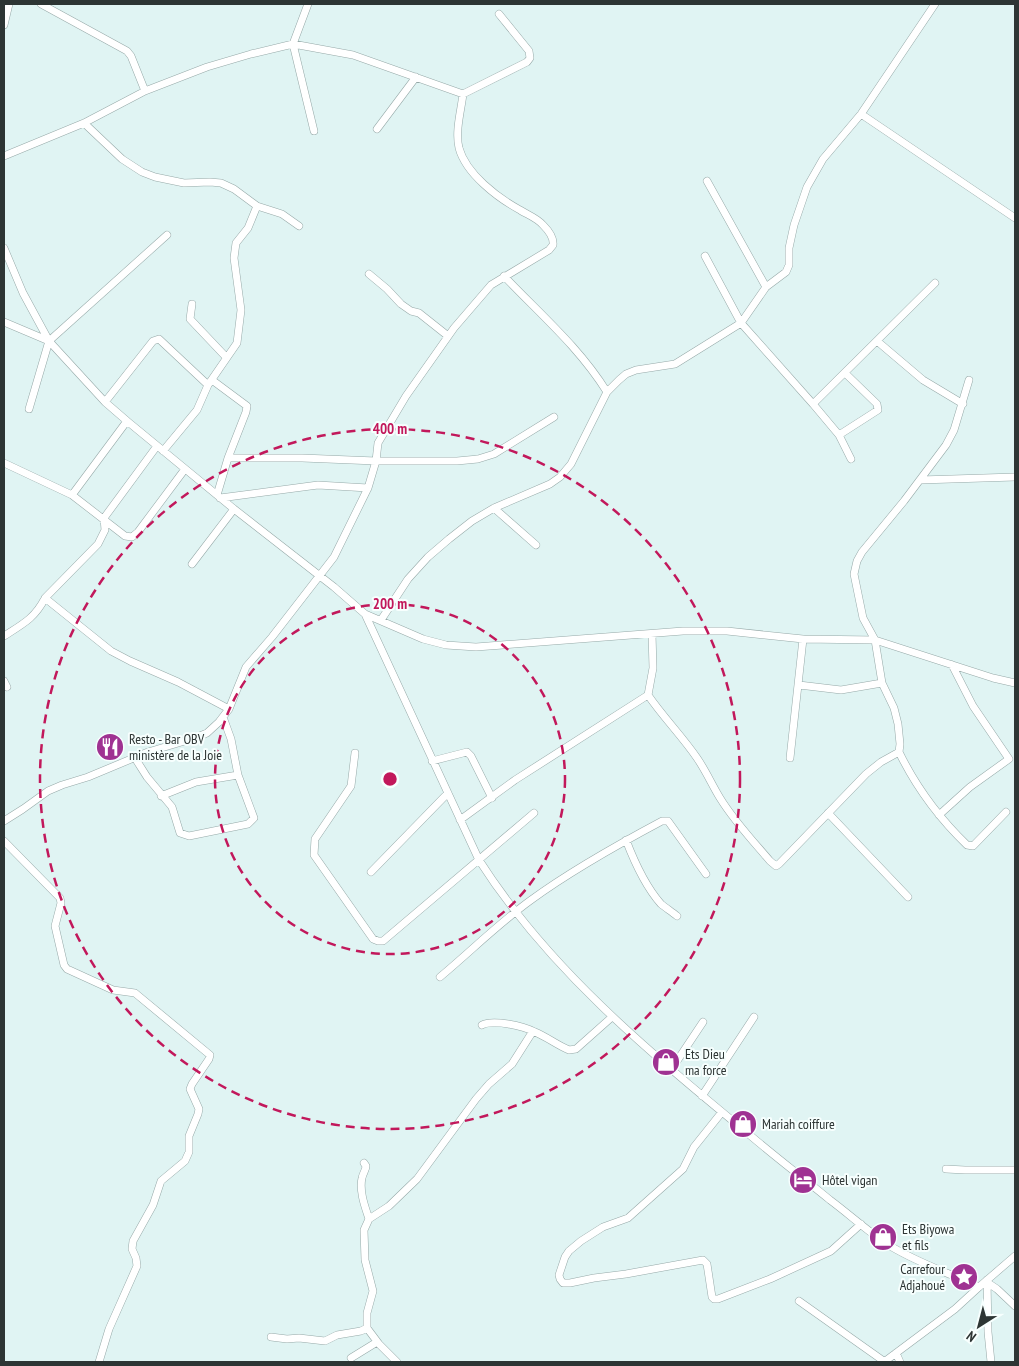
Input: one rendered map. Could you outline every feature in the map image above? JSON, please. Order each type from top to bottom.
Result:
[{"type":"street","points":[[4,25],[9,4]]},
{"type":"street","points":[[41,4],[127,51],[131,56],[145,91]]},
{"type":"street","points":[[308,4],[293,44],[314,131]]},
{"type":"street","points":[[381,620],[408,580],[428,557],[472,521],[494,508],[550,484],[560,477],[571,464],[607,392],[626,374],[636,370],[675,364],[741,323],[766,287],[786,272],[789,266],[794,225],[807,187],[823,159],[861,114],[935,4]]},
{"type":"street","points":[[4,156],[84,123],[145,91],[207,67],[293,44],[353,55],[463,94],[527,62],[530,58],[529,51],[499,14]]},
{"type":"street","points":[[377,129],[416,77]]},
{"type":"street","points":[[4,821],[48,791],[135,758],[202,736],[223,717],[229,709],[246,667],[272,637],[334,557],[368,488],[381,436],[448,336],[464,315],[492,285],[504,276],[550,250],[553,241],[542,224],[491,191],[466,164],[459,148],[458,138],[463,94]]},
{"type":"street","points":[[861,114],[1015,218]]},
{"type":"street","points":[[84,123],[122,160],[142,172],[155,177],[184,183],[221,183],[234,189],[258,206],[282,214],[299,226]]},
{"type":"street","points":[[707,181],[766,287]]},
{"type":"street","points":[[163,451],[197,410],[210,382],[237,343],[242,310],[234,258],[236,243],[248,228],[258,206]]},
{"type":"street","points":[[29,409],[49,341],[168,234]]},
{"type":"street","points":[[4,248],[23,293],[49,341],[105,402],[365,614],[423,639],[446,645],[476,647],[683,631],[727,631],[803,639],[875,640],[1015,684]]},
{"type":"street","points":[[705,256],[741,323],[839,435],[850,459]]},
{"type":"street","points":[[369,274],[401,304],[411,311],[419,313],[448,336]]},
{"type":"street","points":[[504,276],[547,322],[571,344],[592,368],[607,392]]},
{"type":"street","points":[[813,404],[935,283]]},
{"type":"street","points":[[192,304],[190,319],[226,357]]},
{"type":"street","points":[[4,322],[49,341]]},
{"type":"street","points":[[105,402],[153,341],[159,339],[210,382],[247,406],[228,458],[219,496]]},
{"type":"street","points":[[877,341],[923,380],[963,404]]},
{"type":"street","points":[[839,435],[878,410],[876,404],[845,373]]},
{"type":"street","points":[[970,380],[951,436],[920,480],[862,552],[857,561],[854,574],[863,618],[875,640],[882,683],[894,708],[900,734],[899,752],[913,780],[950,829],[967,845],[973,846],[1006,812]]},
{"type":"street","points":[[228,458],[376,461],[457,461],[478,459],[494,454],[554,417]]},
{"type":"street","points":[[72,495],[127,421]]},
{"type":"street","points":[[4,636],[33,617],[40,609],[45,598],[98,544],[105,530],[104,518],[157,446]]},
{"type":"street","points":[[4,463],[72,495],[125,536],[132,537],[138,532],[185,469]]},
{"type":"street","points":[[920,480],[1015,477]]},
{"type":"street","points":[[219,496],[318,485],[368,488]]},
{"type":"street","points":[[494,508],[536,545]]},
{"type":"street","points":[[192,564],[234,509]]},
{"type":"street","points":[[45,598],[111,651],[130,662],[178,682],[229,709]]},
{"type":"street","points":[[365,614],[479,860],[496,887],[570,974],[612,1017],[671,1070],[784,1164],[879,1238],[900,1251],[979,1287]]},
{"type":"street","points":[[652,634],[653,668],[648,695],[704,768],[720,798],[776,866],[866,774],[881,762],[899,752]]},
{"type":"street","points":[[790,758],[803,639]]},
{"type":"street","points":[[940,815],[970,787],[1009,759],[973,706],[952,665]]},
{"type":"street","points":[[799,685],[841,690],[882,683]]},
{"type":"street","points":[[460,820],[515,780],[648,695]]},
{"type":"street","points":[[135,758],[161,796],[172,807],[180,833],[184,835],[248,824],[254,818],[238,775],[232,739],[223,717]]},
{"type":"street","points":[[432,761],[467,752],[471,756],[492,798]]},
{"type":"street","points":[[355,753],[351,786],[315,839],[314,855],[373,939],[378,941],[383,941],[534,813]]},
{"type":"street","points":[[161,796],[196,782],[238,775]]},
{"type":"street","points":[[371,872],[448,793]]},
{"type":"street","points":[[828,813],[908,897]]},
{"type":"street","points":[[440,977],[516,912],[554,883],[662,821],[668,821],[706,874]]},
{"type":"street","points":[[626,840],[648,885],[661,903],[677,916]]},
{"type":"street","points":[[4,841],[60,898],[55,926],[64,965],[67,969],[113,990],[135,993],[210,1056],[190,1089],[199,1108],[189,1136],[189,1152],[186,1161],[161,1181],[153,1205],[133,1241],[132,1249],[136,1258],[136,1266],[109,1329],[99,1362]]},
{"type":"street","points":[[482,1025],[488,1022],[495,1022],[533,1031],[569,1050],[576,1049],[612,1017]]},
{"type":"street","points":[[702,1096],[754,1017]]},
{"type":"street","points":[[671,1070],[703,1022]]},
{"type":"street","points":[[397,1362],[367,1328],[366,1313],[373,1291],[365,1260],[364,1230],[369,1219],[389,1206],[417,1179],[489,1084],[512,1064],[533,1031]]},
{"type":"street","points":[[722,1112],[694,1147],[683,1169],[628,1218],[603,1227],[581,1241],[570,1251],[565,1257],[559,1275],[563,1282],[570,1283],[703,1260],[707,1264],[712,1297],[718,1299],[770,1279],[824,1254],[836,1247],[862,1224]]},
{"type":"street","points":[[364,1163],[366,1166],[362,1182],[362,1192],[369,1219]]},
{"type":"street","points":[[946,1169],[1015,1170]]},
{"type":"street","points":[[799,1301],[884,1362],[955,1309],[1015,1256]]},
{"type":"street","points":[[987,1282],[997,1288],[1015,1306]]},
{"type":"street","points":[[987,1282],[991,1362]]},
{"type":"street","points":[[271,1337],[325,1341],[337,1335],[361,1331],[367,1328]]},
{"type":"street","points":[[351,1358],[378,1342]]},
{"type":"street","points":[[896,1353],[900,1362]]},
{"type":"place","name":"Resto - Bar OBV ministère de la Joie","points":[[110,747]]},
{"type":"place","name":"Ets Dieu ma force","points":[[666,1062]]},
{"type":"place","name":"Mariah coiffure","points":[[743,1124]]},
{"type":"place","name":"Hôtel vigan","points":[[803,1180]]},
{"type":"place","name":"Ets Biyowa et fils","points":[[883,1237]]},
{"type":"place","name":"Carrefour Adjahoué","points":[[964,1277]]}]
